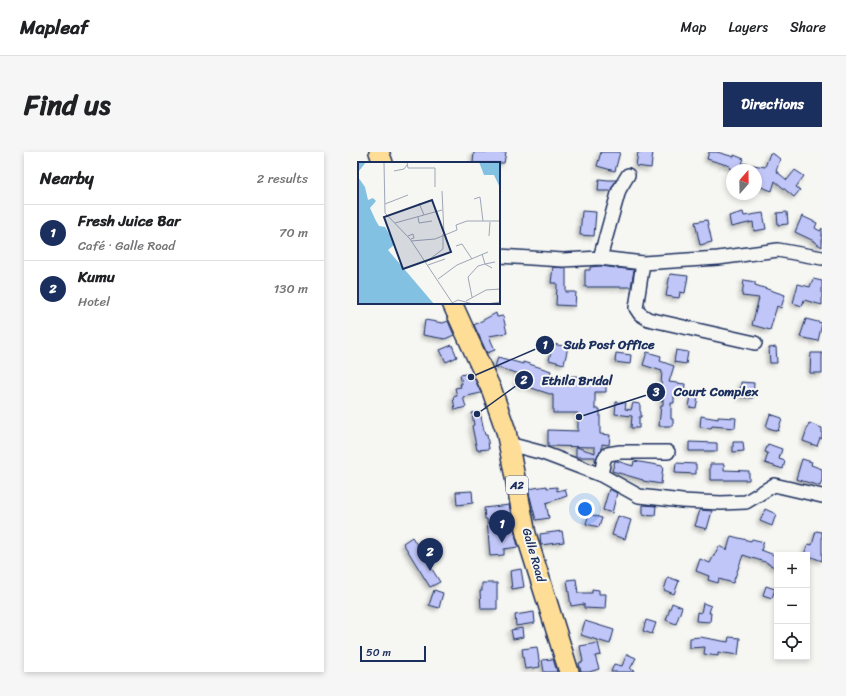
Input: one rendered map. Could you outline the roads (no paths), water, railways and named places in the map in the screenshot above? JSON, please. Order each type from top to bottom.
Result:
[{"type":"highway","points":[[379,152],[383,162]]},
{"type":"highway","name":"Galle Road","points":[[452,304],[492,391],[509,444],[526,534],[569,672]]},
{"type":"street","points":[[600,258],[619,190],[628,174]]},
{"type":"street","points":[[500,256],[563,260],[600,258],[643,263],[718,258],[778,250],[822,258]]},
{"type":"street","points":[[643,263],[636,308],[640,314],[648,319],[755,343]]},
{"type":"street","points":[[509,444],[543,453],[601,475],[639,496],[682,501],[721,503],[746,502],[774,485],[821,493]]},
{"type":"street","points":[[601,475],[604,458],[608,454],[620,452],[668,452]]},
{"type":"place","name":"Sub Post Office","points":[[471,377]]},
{"type":"place","name":"Ethila Bridal","points":[[477,414]]},
{"type":"place","name":"Court Complex","points":[[579,417]]},
{"type":"place","name":"Fresh Juice Bar","points":[[502,543]]},
{"type":"place","name":"Kumu","points":[[430,571]]}]
